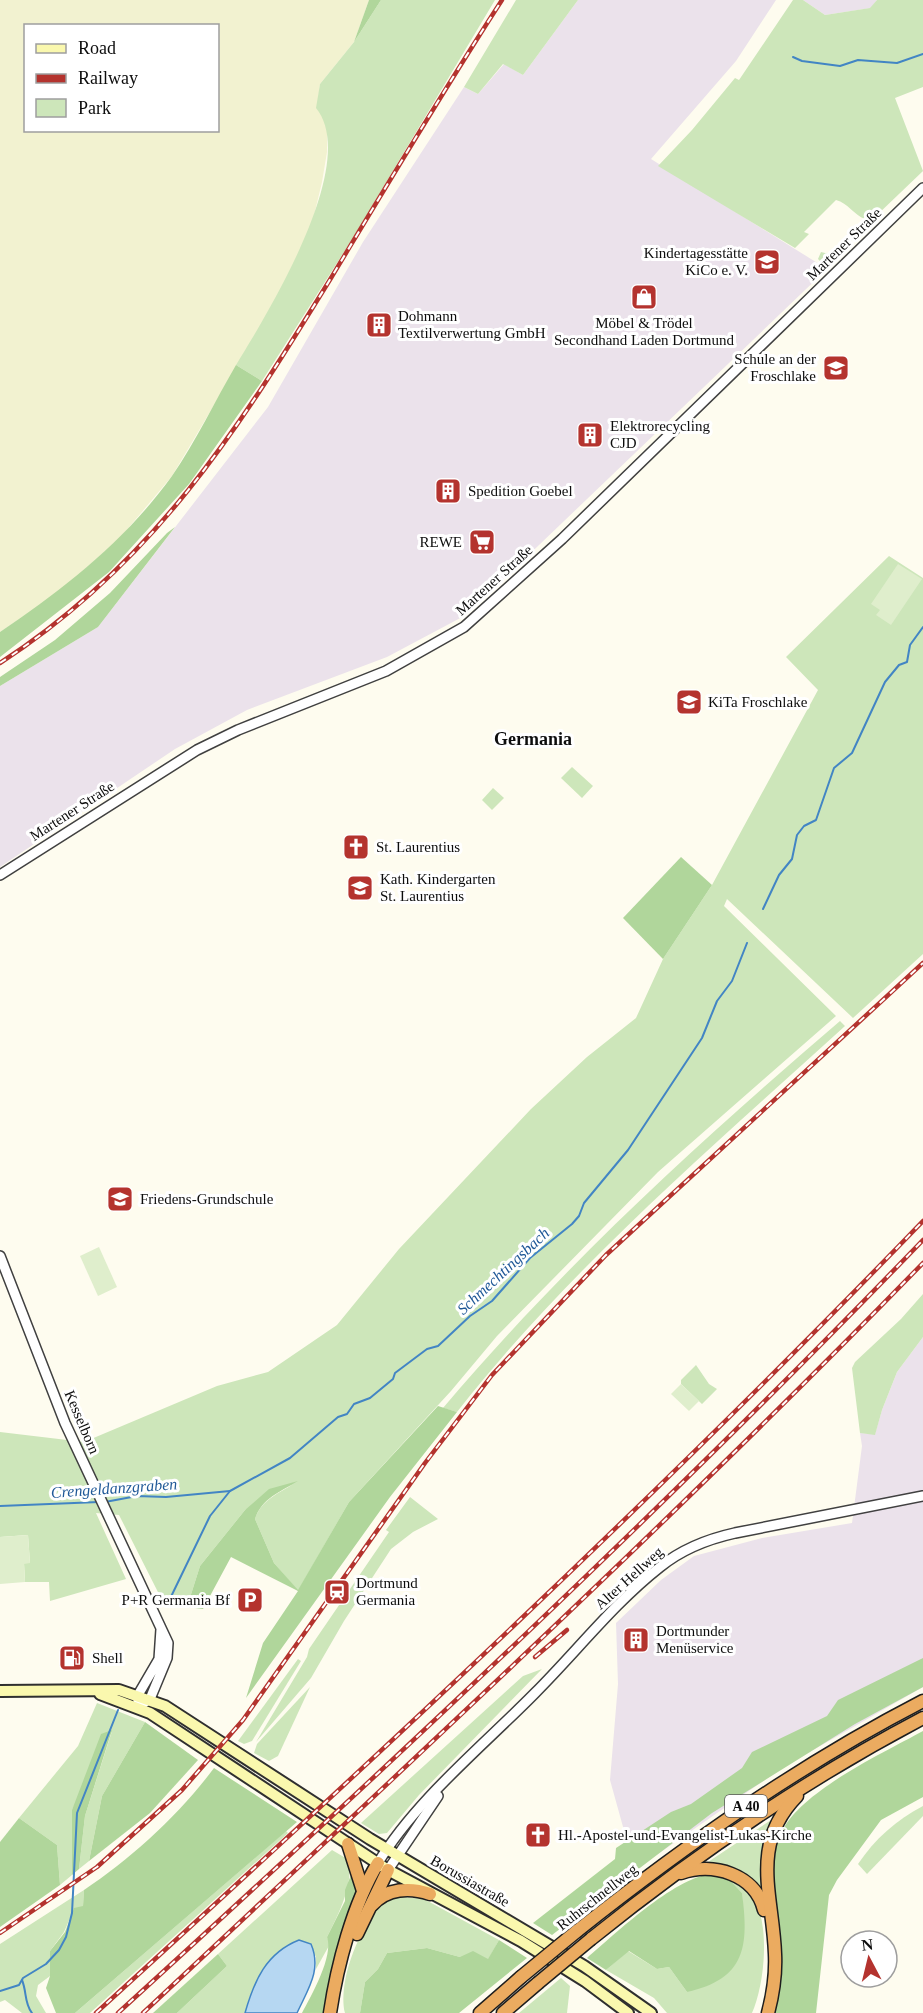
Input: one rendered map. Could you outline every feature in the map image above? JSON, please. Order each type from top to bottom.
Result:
[{"type":"highway","name":"Ruhrschnellweg","points":[[480,2013],[578,1931],[685,1848],[823,1756],[923,1701]]},
{"type":"highway","name":"Ruhrschnellweg","points":[[503,2013],[591,1939],[747,1823],[820,1777],[923,1718]]},
{"type":"highway","points":[[768,2013],[775,1969],[766,1881],[769,1846],[775,1827],[789,1804],[820,1777]]},
{"type":"highway","points":[[348,1844],[364,1893]]},
{"type":"highway","points":[[330,2013],[341,1958],[364,1893],[383,1866]]},
{"type":"highway","points":[[339,2013],[342,1973],[383,1866]]},
{"type":"highway","points":[[662,1884],[688,1871],[712,1869],[736,1875],[759,1896],[767,1925],[769,1953],[767,1984],[760,2013]]},
{"type":"highway","points":[[367,1910],[375,1901],[395,1891],[419,1890],[430,1893]]},
{"type":"main road","points":[[0,1691],[91,1691],[138,1701]]},
{"type":"main road","name":"Borussiastraße","points":[[138,1701],[150,1699],[170,1709],[397,1856],[615,1985],[651,2013]]},
{"type":"main road","name":"Borussiastraße","points":[[138,1701],[348,1844],[430,1893],[521,1941],[585,1981],[628,2013]]},
{"type":"street","name":"Martener Straße","points":[[0,875],[197,750],[238,730],[386,671],[464,627],[562,538],[923,188]]},
{"type":"street","name":"Kesselborn","points":[[0,1256],[34,1349],[96,1491],[168,1642],[167,1658],[150,1699]]},
{"type":"street","name":"Alter Hellweg","points":[[383,1866],[386,1849],[434,1793],[618,1606],[676,1556],[705,1542],[735,1533],[923,1496]]},
{"type":"street","name":"Kesselborn","points":[[138,1701],[159,1659],[161,1629]]},
{"type":"street","name":"Alter Hellweg","points":[[383,1866],[397,1856],[449,1779]]},
{"type":"shaded area","points":[[578,0],[776,0],[736,61],[651,159],[827,269],[466,615],[387,657],[247,710],[175,749],[0,867],[0,686],[98,627],[268,407],[363,242],[464,87],[478,94],[504,64],[523,75]]},
{"type":"shaded area","points":[[803,0],[877,0],[871,8],[825,15]]},
{"type":"shaded area","points":[[923,1337],[923,1687],[782,1768],[635,1870],[610,1780],[618,1684],[616,1623],[661,1580],[694,1556],[762,1538],[852,1523],[862,1446],[860,1433],[875,1434],[897,1372]]},
{"type":"green space","points":[[0,0],[369,0],[354,42],[320,84],[317,108],[327,120],[327,152],[322,182],[311,228],[281,292],[172,476],[120,538],[58,593],[0,632]]},
{"type":"green space","points":[[369,0],[381,0],[354,42]]},
{"type":"green space","points":[[381,0],[495,0],[351,241],[262,381],[236,365],[287,276],[305,238],[319,200],[327,164],[327,133],[316,108],[320,84],[354,42]]},
{"type":"green space","points":[[516,0],[578,0],[523,75],[503,64],[478,94],[464,87]]},
{"type":"green space","points":[[793,0],[803,0],[825,15],[870,8],[877,0],[923,0],[923,87],[895,98],[923,171],[827,263],[823,264],[818,259],[821,252],[829,254],[865,219],[844,204],[836,200],[804,232],[809,234],[795,248],[658,166],[692,130],[735,78],[739,80]]},
{"type":"green space","points":[[236,365],[262,381],[189,484],[109,572],[0,657],[0,632],[93,562],[154,499],[189,449]]},
{"type":"green space","points":[[175,527],[98,627],[0,686],[0,677],[55,640],[110,593]]},
{"type":"green space","points":[[889,556],[923,578],[923,954],[853,1018],[727,899],[724,906],[836,1016],[658,1172],[497,1336],[451,1391],[349,1502],[298,1591],[274,1563],[255,1519],[266,1502],[295,1483],[245,1510],[200,1566],[187,1607],[172,1606],[163,1602],[119,1515],[96,1513],[126,1579],[50,1601],[49,1582],[25,1582],[24,1563],[30,1563],[28,1535],[0,1537],[0,1432],[84,1442],[217,1386],[268,1372],[337,1325],[399,1249],[531,1109],[587,1057],[636,1018],[663,959],[712,885],[818,690],[786,657]]},
{"type":"green space","points":[[898,564],[922,579],[891,625],[876,615],[880,610],[871,604]]},
{"type":"green space","points":[[572,767],[593,786],[582,798],[561,778]]},
{"type":"green space","points":[[493,788],[504,798],[492,810],[482,800]]},
{"type":"green space","points":[[681,857],[712,885],[663,959],[623,918]]},
{"type":"green space","points":[[840,1021],[845,1026],[643,1211],[546,1308],[457,1412],[443,1408],[584,1255],[684,1159]]},
{"type":"green space","points":[[99,1247],[117,1287],[98,1296],[80,1256]]},
{"type":"green space","points":[[923,1294],[923,1337],[897,1372],[875,1435],[860,1433],[852,1368],[855,1362],[901,1319]]},
{"type":"green space","points":[[696,1365],[709,1384],[717,1389],[702,1404],[681,1384],[681,1380]]},
{"type":"green space","points":[[681,1384],[699,1401],[689,1411],[671,1394]]},
{"type":"green space","points":[[438,1406],[457,1412],[390,1497],[246,1698],[263,1643],[298,1591],[231,1557],[203,1609],[187,1607],[200,1566],[245,1510],[269,1489],[298,1481],[267,1501],[255,1519],[274,1563],[298,1590],[349,1502]]},
{"type":"green space","points":[[410,1497],[438,1519],[413,1532],[391,1549],[344,1621],[311,1678],[256,1742],[307,1657],[309,1649],[389,1532],[386,1530]]},
{"type":"green space","points":[[28,1535],[30,1563],[24,1564],[25,1582],[0,1584],[0,1537]]},
{"type":"green space","points":[[923,1658],[923,1687],[855,1724],[712,1813],[552,1935],[533,1923],[615,1859],[616,1848],[671,1812],[691,1804],[742,1768],[752,1752],[827,1716],[838,1700]]},
{"type":"green space","points":[[298,1659],[301,1661],[252,1741],[244,1744],[238,1741]]},
{"type":"green space","points":[[542,1669],[419,1795],[387,1833],[379,1834],[361,1823],[523,1676]]},
{"type":"green space","points":[[310,1687],[278,1756],[269,1761],[254,1753],[257,1744]]},
{"type":"green space","points":[[97,1703],[145,1722],[102,1796],[89,1861],[79,1869],[85,1816],[112,1731],[72,1810],[72,1875],[60,1885],[57,1845],[19,1818],[78,1746]]},
{"type":"green space","points":[[145,1722],[198,1760],[150,1813],[89,1861],[102,1796]]},
{"type":"green space","points":[[112,1730],[85,1816],[79,1869],[72,1875],[72,1810],[101,1734]]},
{"type":"green space","points":[[923,1731],[923,1797],[881,1820],[837,1880],[829,1895],[816,2013],[771,2013],[770,1893],[776,1847],[782,1831],[792,1816],[825,1787],[866,1761]]},
{"type":"green space","points":[[214,1768],[297,1822],[75,2013],[56,2013],[46,1988],[50,1976],[50,1951],[65,1932],[74,1908],[83,1906],[84,1890],[154,1835],[186,1802]]},
{"type":"green space","points":[[923,1806],[923,1816],[867,1874],[858,1864],[872,1846],[895,1824]]},
{"type":"green space","points":[[780,1814],[763,1893],[702,1866]]},
{"type":"green space","points":[[19,1818],[57,1845],[60,1885],[0,1927],[0,1842]]},
{"type":"green space","points":[[286,1831],[288,1833],[90,2013],[75,2013]]},
{"type":"green space","points":[[332,1850],[349,1860],[349,1880],[344,1900],[327,1937],[330,1944],[316,1969],[316,1956],[291,1944],[274,1958],[261,1974],[252,1991],[245,2013],[177,2013],[227,1966],[218,1954]]},
{"type":"green space","points":[[710,1874],[726,1876],[742,1893],[745,1929],[743,1944],[739,1958],[732,1969],[721,1978],[707,1986],[687,1992],[669,1967],[657,1969],[629,1951],[606,1970],[587,1958],[662,1896],[695,1878]]},
{"type":"green space","points":[[351,1875],[358,1875],[357,1897],[326,2013],[302,2013],[325,1965],[327,1937],[345,1901],[345,1890]]},
{"type":"green space","points":[[726,1876],[749,1891],[761,1917],[763,1969],[752,2013],[667,2013],[654,1998],[606,1970],[628,1951],[657,1969],[669,1967],[687,1992],[744,1933],[742,1893]]},
{"type":"green space","points":[[84,1890],[83,1907],[74,1909],[64,1932],[50,1951],[50,1976],[38,1985],[36,1996],[46,2013],[22,2013],[5,2000],[0,2002],[0,1944]]},
{"type":"green space","points":[[392,1896],[424,1899],[499,1940],[488,1960],[460,1957],[427,1948],[387,1953],[378,1969],[365,1982],[360,2013],[345,2013],[345,1983],[355,1949],[371,1918]]},
{"type":"green space","points":[[499,1940],[527,1958],[459,2013],[360,2013],[365,1982],[378,1969],[387,1953],[427,1948],[460,1957],[473,1951],[488,1959]]},
{"type":"green space","points":[[218,1954],[227,1966],[177,2013],[153,2013]]},
{"type":"green space","points":[[561,1978],[570,1986],[567,2013],[519,2013]]},
{"type":"water","points":[[299,1940],[311,1944],[315,1962],[312,1979],[297,2013],[245,2013],[263,1969],[278,1952]]},
{"type":"waterway","points":[[793,57],[802,61],[840,66],[858,60],[897,63],[923,54]]},
{"type":"waterway","name":"Schmechtingsbach","points":[[763,909],[779,875],[792,859],[797,835],[804,826],[816,820],[834,768],[852,753],[885,682],[899,665],[907,662],[910,645],[923,627]]},
{"type":"waterway","name":"Schmechtingsbach","points":[[167,1605],[210,1516],[230,1491],[290,1458],[338,1417],[347,1414],[354,1404],[370,1398],[393,1379],[395,1373],[427,1349],[438,1346],[470,1316],[492,1301],[530,1258],[572,1224],[579,1216],[584,1203],[628,1150],[702,1038],[717,1001],[732,981],[747,943]]},
{"type":"waterway","name":"Crengeldanzgraben","points":[[105,1502],[137,1496],[166,1497],[230,1491]]},
{"type":"waterway","name":"Crengeldanzgraben","points":[[0,1506],[99,1502]]},
{"type":"waterway","points":[[0,1991],[19,1985],[23,1978],[46,1964],[59,1950],[66,1937],[72,1913],[77,1813],[118,1710]]},
{"type":"waterway","points":[[22,1980],[32,2013]]},
{"type":"railway","points":[[0,663],[55,624],[148,538],[226,441],[296,334],[502,0]]},
{"type":"railway","points":[[0,1933],[97,1867],[182,1790],[243,1720],[425,1463],[492,1375],[606,1255],[923,963]]},
{"type":"railway","points":[[96,2013],[516,1624],[721,1425],[923,1221]]},
{"type":"railway","points":[[118,2013],[527,1633],[727,1439],[923,1240]]},
{"type":"railway","points":[[143,2013],[635,1549],[923,1263]]},
{"type":"railway","points":[[535,1657],[567,1630]]},
{"type":"place","name":"Kindertagesstätte KiCo e. V.","points":[[767,262]]},
{"type":"place","name":"Möbel & Trödel Secondhand Laden Dortmund","points":[[644,297]]},
{"type":"place","name":"Dohmann Textilverwertung GmbH","points":[[379,325]]},
{"type":"place","name":"Schule an der Froschlake","points":[[836,368]]},
{"type":"place","name":"Elektrorecycling CJD","points":[[590,435]]},
{"type":"place","name":"Spedition Goebel","points":[[448,491]]},
{"type":"place","name":"REWE","points":[[482,542]]},
{"type":"place","name":"KiTa Froschlake","points":[[689,702]]},
{"type":"place","name":"St. Laurentius","points":[[356,847]]},
{"type":"place","name":"Kath. Kindergarten St. Laurentius","points":[[360,888]]},
{"type":"place","name":"Friedens-Grundschule","points":[[120,1199]]},
{"type":"place","name":"Dortmund Germania","points":[[337,1592]]},
{"type":"place","name":"P+R Germania Bf","points":[[250,1600]]},
{"type":"place","name":"Dortmunder Menüservice","points":[[636,1640]]},
{"type":"place","name":"Shell","points":[[72,1658]]},
{"type":"place","name":"Hl.-Apostel-und-Evangelist-Lukas-Kirche","points":[[538,1835]]},
{"type":"district","name":"Germania","points":[[533,739]]}]
